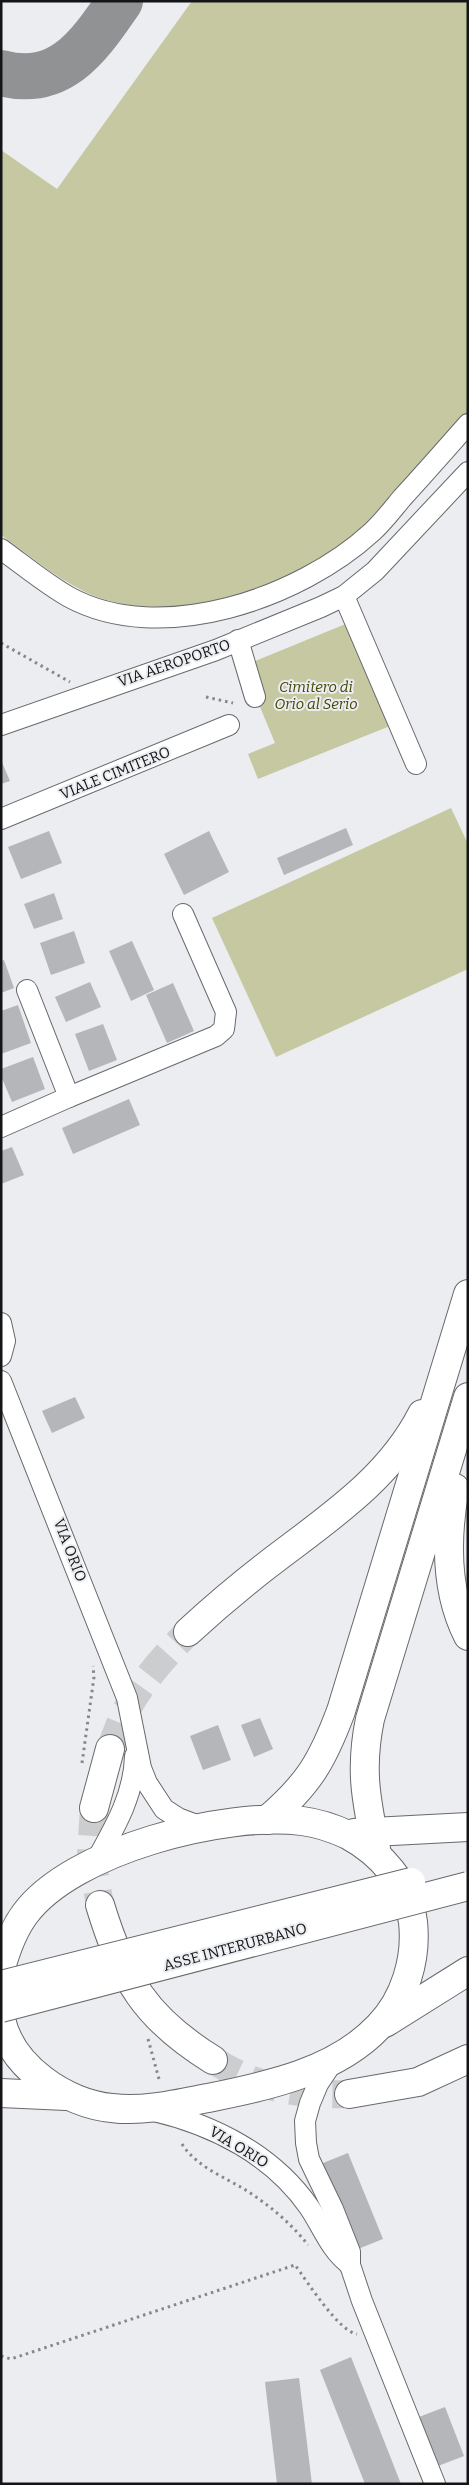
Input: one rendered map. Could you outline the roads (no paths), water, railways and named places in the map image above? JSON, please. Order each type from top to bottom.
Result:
[{"type":"highway","points":[[267,1820],[302,1788],[326,1750],[341,1711],[468,1294]]},
{"type":"highway","points":[[188,1632],[239,1588],[363,1491],[391,1460],[416,1427],[446,1368]]},
{"type":"highway","points":[[1,2093],[51,2094],[112,2108],[142,2108],[189,2102],[250,2089],[308,2072],[366,2039],[381,2024],[405,1986],[411,1966],[414,1930],[410,1907],[404,1891],[375,1843],[363,1773],[364,1749],[370,1719],[468,1397]]},
{"type":"highway","points":[[468,1440],[456,1479],[450,1512],[448,1551],[454,1591],[468,1636]]},
{"type":"highway","points":[[94,1808],[110,1749]]},
{"type":"highway","points":[[1,1916],[43,1896],[96,1860],[202,1826],[267,1820],[299,1820],[320,1824],[344,1834],[375,1843],[468,1827]]},
{"type":"highway","name":"ASSE INTERURBANO","points":[[1,1985],[468,1867]]},
{"type":"highway","name":"ASSE INTERURBANO","points":[[1,2008],[468,1886]]},
{"type":"highway","points":[[1,1968],[14,1934],[25,1914],[43,1896]]},
{"type":"highway","points":[[100,1905],[119,1961],[138,1997],[174,2035],[212,2060]]},
{"type":"highway","points":[[381,2024],[393,2020],[468,1971]]},
{"type":"highway","points":[[1,2019],[10,2039],[25,2063],[36,2075],[70,2097]]},
{"type":"highway","points":[[350,2094],[418,2082],[468,2059]]},
{"type":"street","points":[[1,549],[69,597],[115,614],[148,618],[214,612],[280,590],[337,560],[373,532],[468,424]]},
{"type":"street","name":"VIA AEROPORTO","points":[[1,725],[238,640],[344,596],[375,570],[468,472]]},
{"type":"street","points":[[344,596],[416,764]]},
{"type":"street","points":[[238,640],[255,697]]},
{"type":"street","name":"VIALE CIMITERO","points":[[1,820],[229,725]]},
{"type":"street","points":[[1,1127],[216,1036],[224,1029],[226,1012],[183,914]]},
{"type":"street","points":[[27,990],[69,1097]]},
{"type":"street","points":[[1,1324],[5,1341],[1,1356]]},
{"type":"street","name":"VIA ORIO","points":[[1,1381],[127,1698],[141,1768],[156,1798],[164,1809],[178,1818],[202,1826]]},
{"type":"street","name":"VIA ORIO","points":[[96,1860],[122,1811],[130,1789],[134,1767],[133,1721]]},
{"type":"street","name":"VIA ORIO","points":[[335,2058],[318,2084],[305,2121],[309,2159],[333,2208],[350,2252],[350,2264],[376,2335],[435,2484]]},
{"type":"street","name":"VIA ORIO","points":[[142,2108],[209,2128],[265,2159],[292,2186],[309,2207],[339,2256],[350,2264]]},
{"type":"tunnel","points":[[110,1749],[133,1698],[147,1678],[188,1632]]},
{"type":"tunnel","points":[[94,1808],[91,1854],[100,1905]]},
{"type":"tunnel","points":[[213,2060],[229,2070],[262,2084],[295,2092],[349,2094]]},
{"type":"park label","name":"Cimitero di Orio al Serio","points":[[316,696]]}]
